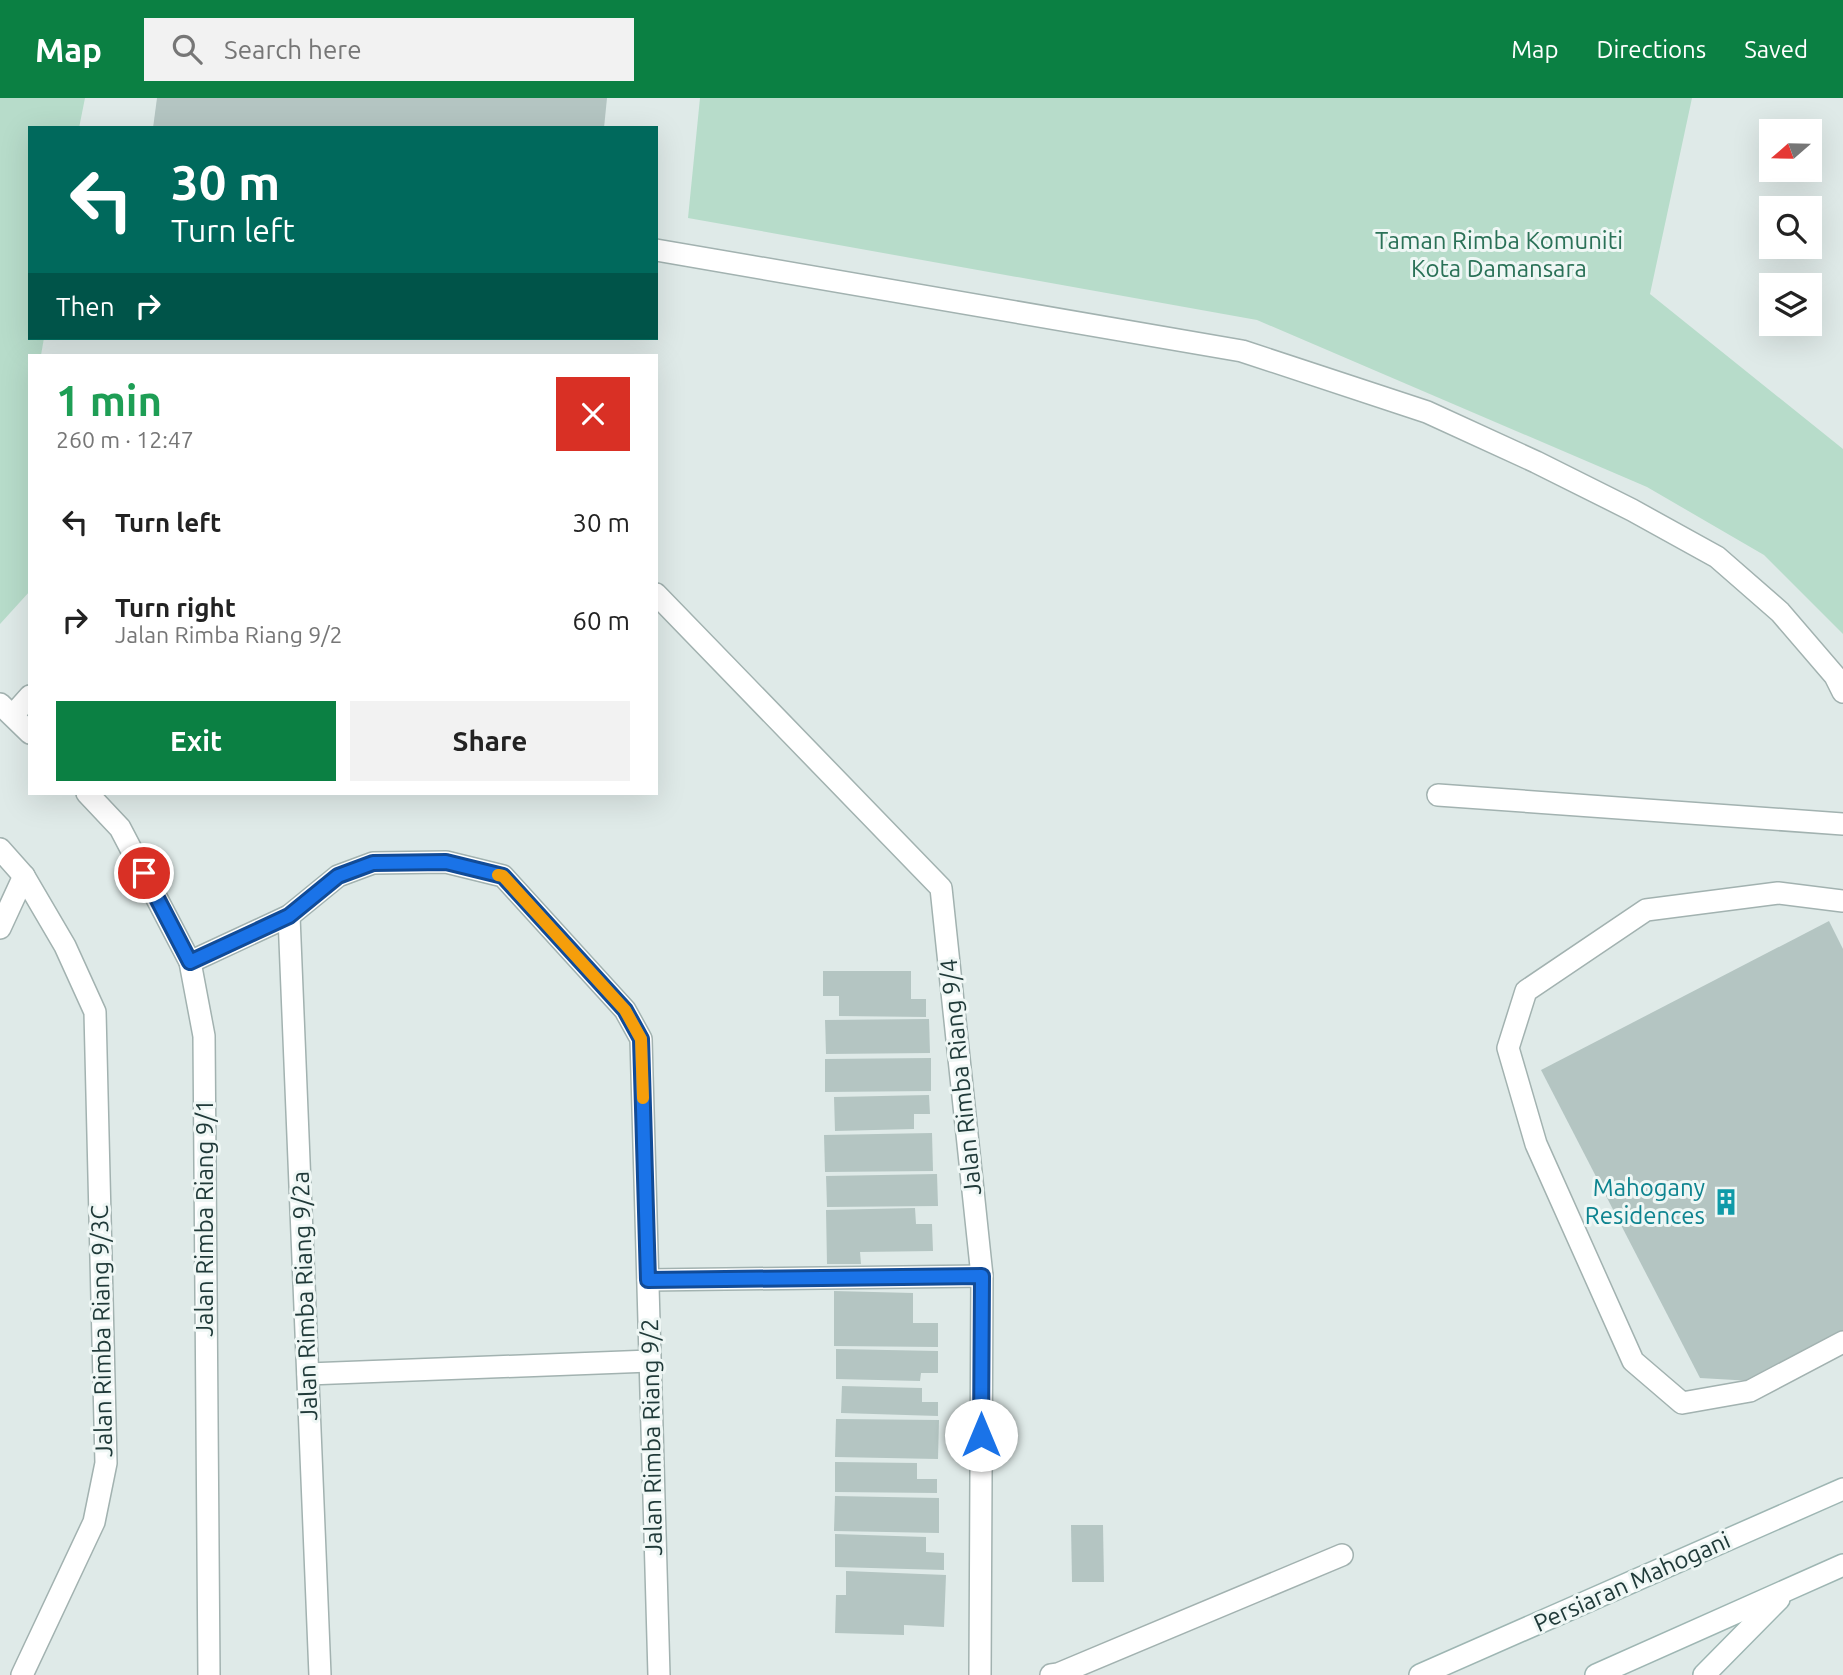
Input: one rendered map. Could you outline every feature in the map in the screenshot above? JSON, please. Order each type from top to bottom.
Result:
[{"type":"street","points":[[658,250],[1242,351],[1427,412],[1632,510],[1717,557],[1780,612],[1835,676],[1843,692]]},
{"type":"street","name":"Jalan Rimba Riang 9/4","points":[[658,596],[941,888],[982,1276],[980,1675]]},
{"type":"street","points":[[28,696],[6,709],[28,731]]},
{"type":"street","name":"Jalan Rimba Riang 9/1","points":[[89,795],[120,828],[190,962],[204,1036],[209,1675]]},
{"type":"street","points":[[1438,795],[1843,824]]},
{"type":"street","points":[[0,849],[24,876],[0,929]]},
{"type":"street","name":"Jalan Rimba Riang 9/2","points":[[190,962],[289,916],[338,876],[373,863],[446,862],[503,876],[625,1010],[641,1039],[659,1675]]},
{"type":"street","name":"Jalan Rimba Riang 9/3C","points":[[22,1675],[94,1522],[106,1463],[95,1012],[65,946],[24,876]]},
{"type":"street","points":[[1843,901],[1778,893],[1646,910],[1526,991],[1508,1048],[1536,1144],[1633,1361],[1682,1403],[1750,1391],[1843,1342]]},
{"type":"street","name":"Jalan Rimba Riang 9/2a","points":[[289,916],[320,1675]]},
{"type":"street","points":[[648,1280],[982,1276]]},
{"type":"street","points":[[308,1374],[650,1361]]},
{"type":"street","name":"Persiaran Mahogani","points":[[1429,1673],[1843,1489]]},
{"type":"street","points":[[1051,1675],[1342,1555]]},
{"type":"street","points":[[1596,1675],[1843,1565]]},
{"type":"street","points":[[1704,1675],[1788,1590]]},
{"type":"green space","points":[[0,98],[85,98],[79,126],[28,126],[28,340],[44,340],[41,354],[28,354],[28,593],[0,624]]},
{"type":"green space","name":"Taman Rimba Komuniti Kota Damansara","points":[[700,98],[1692,98],[1650,294],[1843,449],[1843,634],[1764,555],[1647,487],[1257,320],[688,218]]},
{"type":"building","points":[[157,98],[607,98],[604,126],[153,126]]},
{"type":"building","name":"Mahogany Residences","points":[[1829,921],[1843,949],[1843,1334],[1752,1381],[1700,1378],[1541,1070]]},
{"type":"building","points":[[823,971],[911,971],[911,999],[926,999],[926,1017],[839,1016],[839,996],[823,996]]},
{"type":"building","points":[[929,1019],[930,1053],[826,1054],[825,1020]]},
{"type":"building","points":[[931,1058],[931,1091],[825,1092],[825,1059]]},
{"type":"building","points":[[929,1095],[930,1114],[914,1114],[914,1129],[835,1131],[834,1097]]},
{"type":"building","points":[[932,1133],[933,1171],[825,1172],[824,1135]]},
{"type":"building","points":[[937,1174],[938,1206],[827,1207],[826,1176]]},
{"type":"building","points":[[915,1208],[916,1224],[932,1224],[933,1251],[860,1252],[861,1264],[827,1264],[826,1210]]},
{"type":"building","points":[[834,1291],[913,1293],[913,1323],[938,1323],[938,1347],[834,1346]]},
{"type":"building","points":[[836,1349],[938,1351],[938,1373],[921,1373],[920,1381],[836,1379]]},
{"type":"building","points":[[842,1386],[922,1388],[922,1402],[938,1402],[938,1416],[841,1413]]},
{"type":"building","points":[[836,1419],[939,1420],[938,1459],[835,1457]]},
{"type":"building","points":[[835,1462],[917,1463],[917,1479],[937,1479],[937,1493],[835,1492]]},
{"type":"building","points":[[835,1496],[939,1498],[939,1533],[834,1531]]},
{"type":"building","points":[[1071,1525],[1103,1525],[1104,1582],[1072,1582]]},
{"type":"building","points":[[835,1534],[926,1537],[926,1552],[944,1553],[944,1570],[835,1567]]},
{"type":"building","points":[[846,1571],[946,1575],[944,1627],[904,1625],[904,1635],[835,1633],[836,1595],[846,1595]]},
{"type":"slow traffic","points":[[498,875],[503,876],[625,1010],[641,1039],[643,1098]]},
{"type":"place","name":"Mahogany Residences","points":[[1726,1202]]},
{"type":"route","points":[[144,873],[190,962],[289,916],[338,876],[373,863],[446,862],[503,876],[625,1010],[641,1039],[648,1280],[982,1276],[981,1435]]}]
